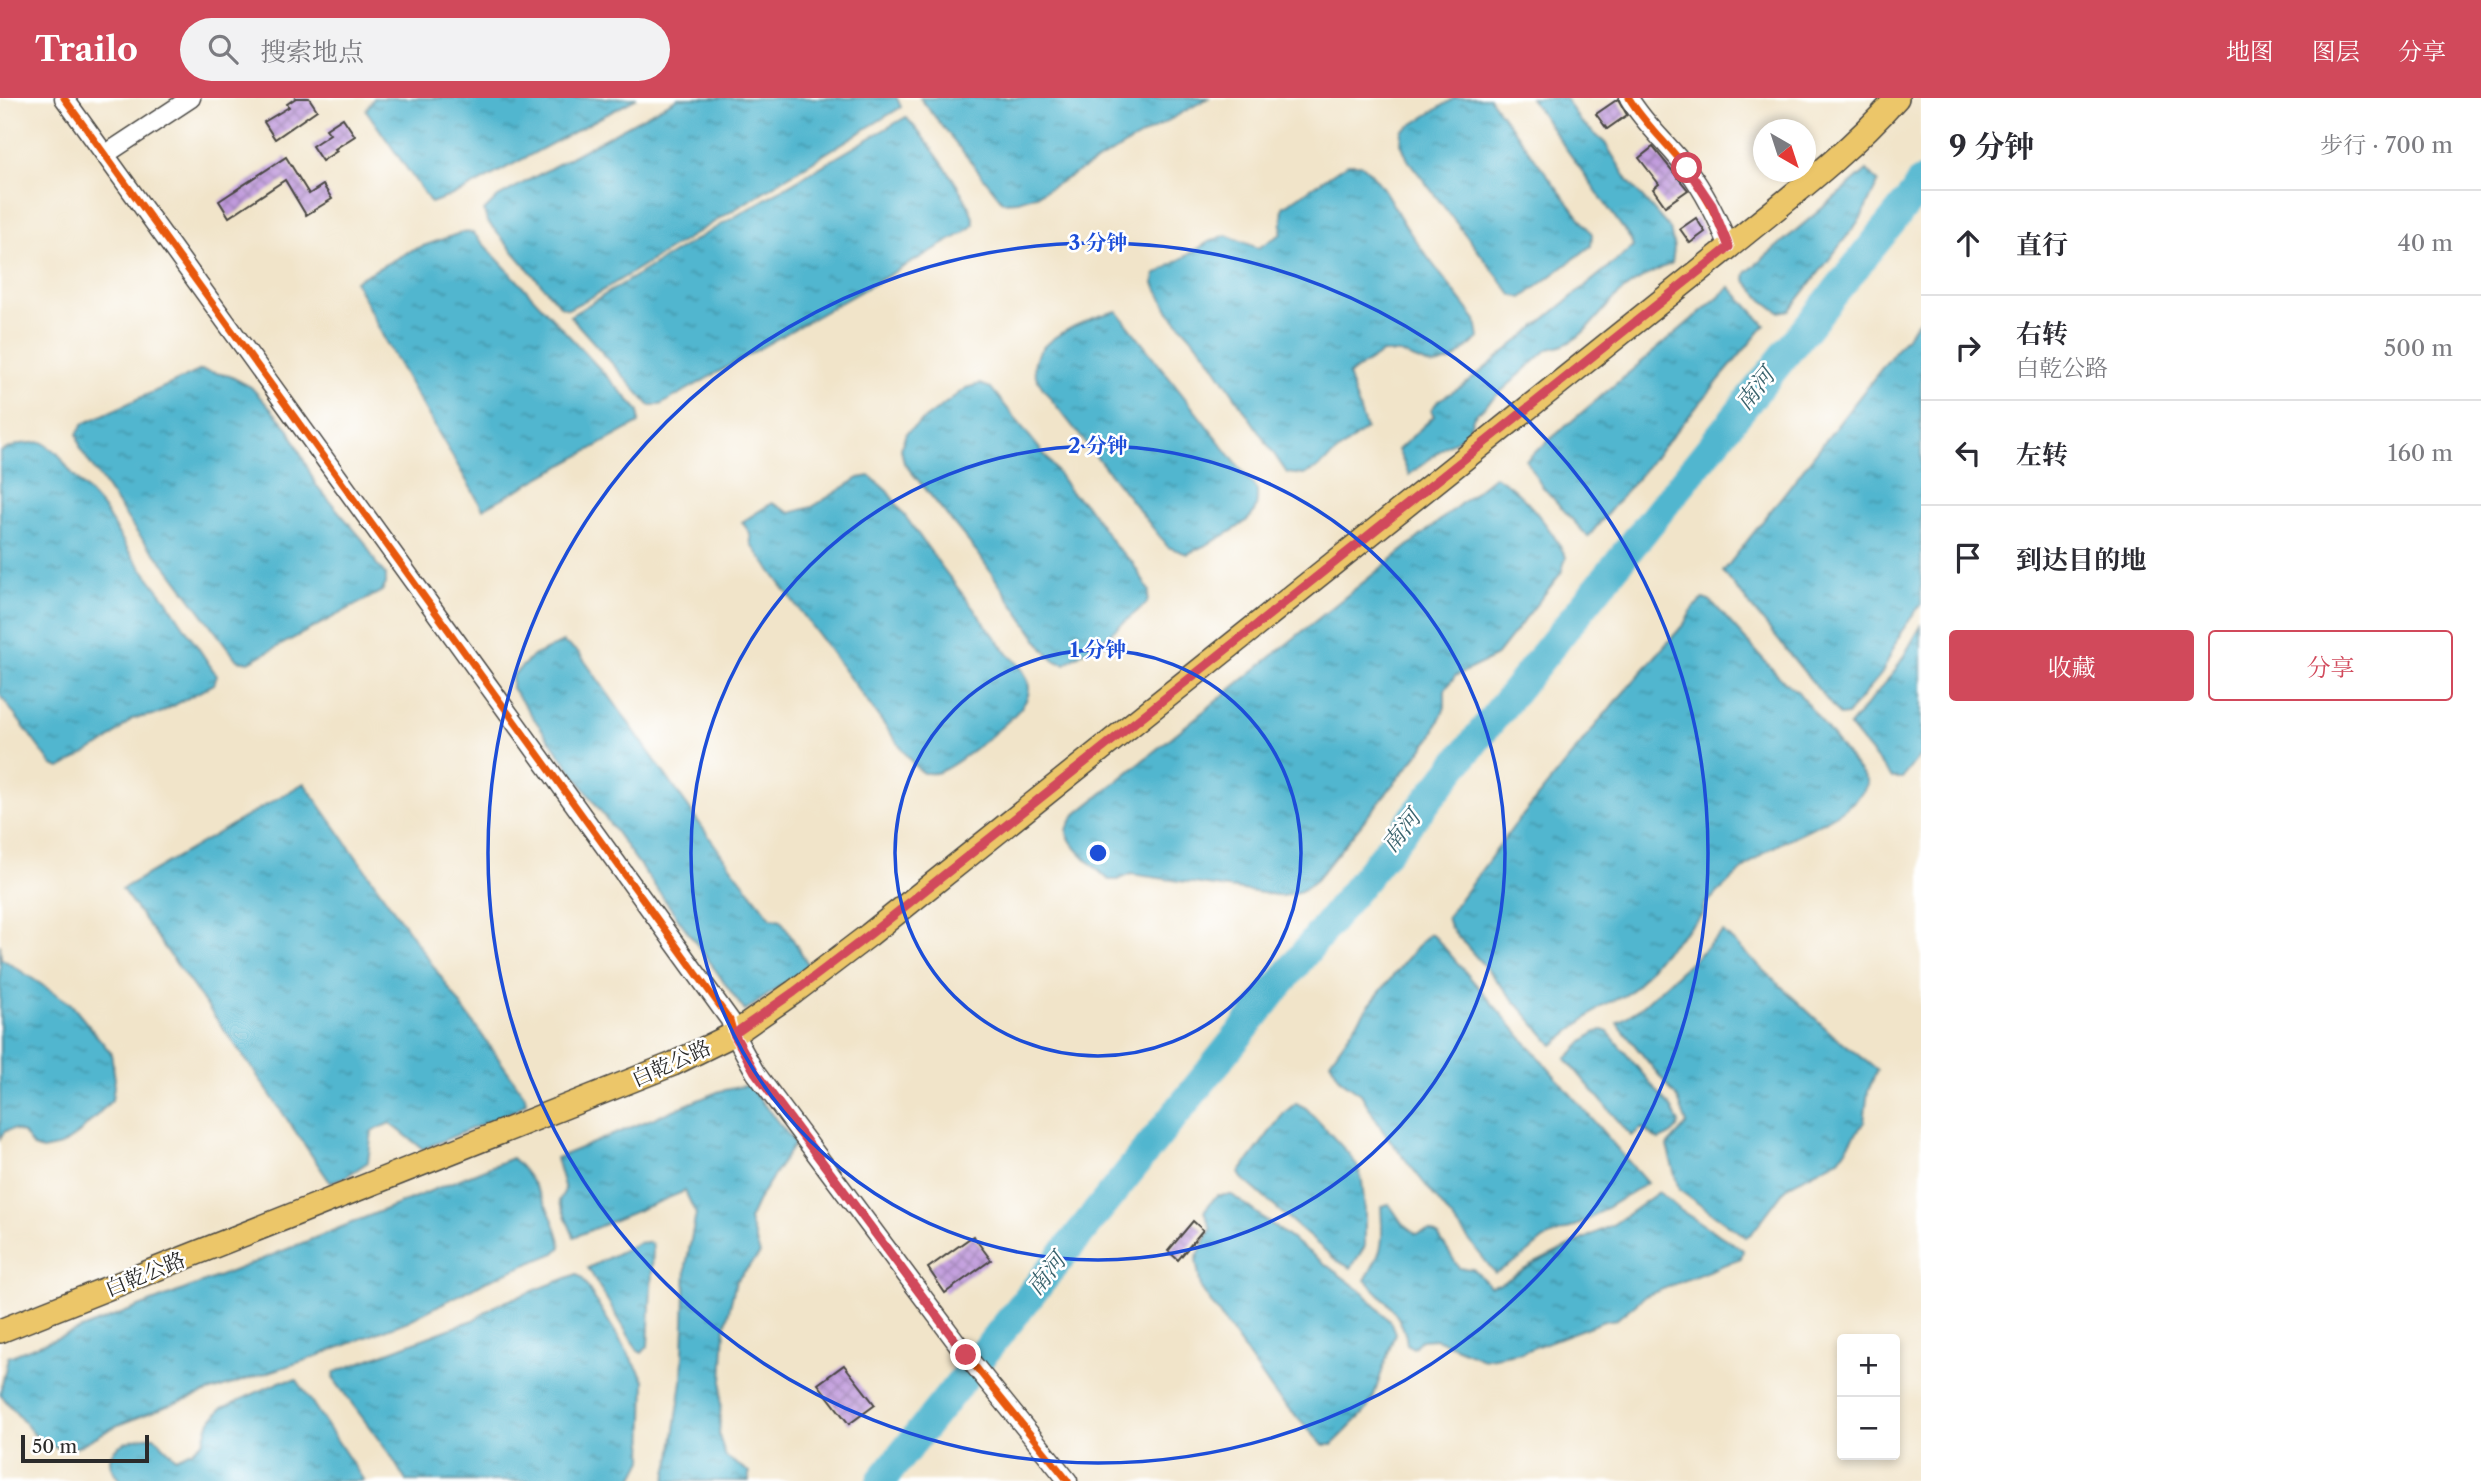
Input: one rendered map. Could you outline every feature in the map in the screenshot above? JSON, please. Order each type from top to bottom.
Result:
[{"type":"main road","name":"白乾公路","points":[[0,1331],[673,1064],[734,1034],[869,935],[1729,247],[1832,160],[1897,98]]},
{"type":"street","points":[[64,98],[730,1020],[734,1034],[755,1072],[958,1345],[1068,1481]]},
{"type":"street","points":[[106,154],[191,98]]},
{"type":"street","points":[[1629,98],[1642,119],[1687,168],[1712,205],[1729,247]]},
{"type":"water","points":[[374,98],[637,98],[463,191],[431,203],[366,110]]},
{"type":"water","points":[[678,98],[897,98],[901,107],[592,297],[568,309],[560,306],[487,221],[484,211],[498,197]]},
{"type":"water","points":[[920,98],[1208,98],[1039,194],[1018,201],[1003,202]]},
{"type":"water","points":[[1455,98],[1489,98],[1592,234],[1591,246],[1522,298],[1512,295],[1408,160],[1401,143],[1402,131]]},
{"type":"water","points":[[1530,98],[1565,98],[1580,121],[1605,143],[1629,182],[1670,229],[1674,248],[1672,263],[1624,290],[1572,341],[1548,349],[1474,416],[1467,434],[1446,446],[1409,475],[1398,450],[1434,416],[1431,410],[1439,400],[1463,386],[1633,247],[1631,240]]},
{"type":"water","points":[[906,117],[935,153],[965,200],[974,224],[965,232],[660,405],[649,405],[570,316],[683,247]]},
{"type":"water","points":[[1347,164],[1361,164],[1380,185],[1413,237],[1476,320],[1479,338],[1453,360],[1432,366],[1400,353],[1382,353],[1348,375],[1366,429],[1316,469],[1304,475],[1287,473],[1205,352],[1169,312],[1154,283],[1155,275],[1209,242],[1226,235],[1258,248],[1281,234],[1283,207]]},
{"type":"water","points":[[1867,170],[1878,182],[1861,218],[1790,310],[1779,312],[1763,300],[1745,280],[1746,273]]},
{"type":"water","points":[[463,232],[473,233],[639,411],[639,423],[483,509],[387,344],[355,281],[412,250]]},
{"type":"water","points":[[1730,287],[1765,325],[1588,537],[1541,485],[1526,460]]},
{"type":"water","points":[[1117,311],[1257,490],[1256,507],[1250,518],[1224,536],[1187,554],[1168,547],[1051,399],[1036,376],[1035,363],[1049,342],[1077,325]]},
{"type":"water","points":[[1921,318],[1921,604],[1901,632],[1882,673],[1847,715],[1840,716],[1723,572]]},
{"type":"water","points":[[201,370],[230,376],[251,387],[288,428],[316,485],[364,541],[377,565],[386,575],[386,584],[382,591],[249,662],[237,660],[167,567],[138,534],[81,450],[77,434],[83,424]]},
{"type":"water","points":[[980,384],[991,388],[1070,491],[1089,508],[1116,547],[1132,562],[1149,591],[1147,603],[1106,637],[1065,664],[1055,661],[1043,648],[977,552],[904,463],[901,449],[906,433],[966,388]]},
{"type":"water","points":[[42,442],[58,454],[103,508],[130,553],[167,601],[217,676],[214,684],[158,714],[132,719],[106,742],[60,768],[52,765],[0,695],[0,452],[20,444]]},
{"type":"water","points":[[870,476],[887,491],[941,566],[1021,668],[1029,686],[1027,698],[1013,716],[973,750],[937,773],[923,773],[914,765],[751,544],[750,533],[742,522],[772,503],[790,513],[812,507],[859,478]]},
{"type":"water","points":[[1495,476],[1526,501],[1553,535],[1566,557],[1561,573],[1495,657],[1455,676],[1445,690],[1445,707],[1431,738],[1316,880],[1301,891],[1283,896],[1131,874],[1118,880],[1109,880],[1078,851],[1067,832],[1074,816]]},
{"type":"water","points":[[1703,599],[1712,602],[1781,679],[1798,692],[1868,782],[1850,805],[1774,847],[1746,866],[1704,905],[1703,914],[1659,957],[1637,985],[1626,995],[1603,1005],[1553,1045],[1450,927],[1447,917],[1514,826]]},
{"type":"water","points":[[1921,626],[1921,754],[1902,778],[1892,778],[1849,726],[1895,671]]},
{"type":"water","points":[[563,642],[579,653],[722,855],[771,918],[781,920],[809,966],[745,1011],[512,688],[512,676],[533,656]]},
{"type":"water","points":[[304,783],[525,1096],[526,1102],[516,1110],[423,1149],[390,1123],[372,1131],[368,1162],[345,1177],[330,1182],[252,1068],[122,889]]},
{"type":"water","points":[[1723,932],[1833,1035],[1877,1070],[1868,1091],[1864,1122],[1839,1159],[1793,1183],[1746,1237],[1679,1190],[1667,1146],[1687,1124],[1678,1099],[1617,1023],[1639,1009]]},
{"type":"water","points":[[1430,934],[1647,1183],[1582,1223],[1544,1239],[1520,1259],[1495,1273],[1383,1131],[1361,1094],[1341,1080],[1330,1061],[1370,1004]]},
{"type":"water","points":[[0,944],[1,958],[71,1004],[111,1053],[115,1079],[112,1100],[79,1133],[61,1146],[42,1150],[33,1147],[23,1133],[13,1129],[5,1131],[0,1139]]},
{"type":"water","points":[[1602,1030],[1608,1032],[1672,1109],[1679,1123],[1672,1134],[1659,1140],[1642,1128],[1631,1136],[1566,1059],[1587,1038]]},
{"type":"water","points":[[748,1085],[795,1143],[759,1198],[749,1220],[760,1254],[736,1281],[725,1328],[719,1436],[726,1457],[749,1472],[749,1481],[665,1481],[682,1381],[686,1265],[696,1214],[685,1191],[574,1237],[559,1201],[565,1190],[556,1158],[720,1091]]},
{"type":"water","points":[[1296,1103],[1306,1108],[1349,1154],[1362,1181],[1365,1246],[1351,1268],[1337,1261],[1239,1173],[1284,1113]]},
{"type":"water","points":[[512,1158],[528,1175],[542,1199],[559,1236],[561,1247],[555,1253],[486,1281],[408,1321],[312,1358],[178,1402],[118,1425],[73,1449],[44,1446],[0,1394],[8,1357],[238,1269]]},
{"type":"water","points":[[1659,1192],[1680,1210],[1743,1250],[1741,1258],[1645,1296],[1617,1319],[1604,1321],[1522,1352],[1483,1359],[1436,1339],[1421,1340],[1413,1348],[1407,1344],[1398,1317],[1365,1280],[1381,1245],[1381,1206],[1389,1204],[1402,1223],[1416,1234],[1429,1231],[1438,1235],[1459,1268],[1473,1269],[1490,1286],[1500,1284],[1537,1262],[1614,1224]]},
{"type":"water","points":[[1217,1195],[1232,1195],[1364,1293],[1391,1323],[1395,1333],[1373,1398],[1365,1412],[1332,1445],[1323,1445],[1274,1393],[1201,1288],[1196,1259],[1211,1229],[1204,1211]]},
{"type":"water","points":[[638,1243],[652,1244],[653,1249],[648,1346],[642,1353],[638,1351],[588,1268]]},
{"type":"water","points":[[577,1274],[645,1381],[643,1460],[632,1481],[406,1481],[391,1456],[333,1378],[335,1372],[473,1320],[497,1305]]},
{"type":"water","points":[[297,1380],[364,1481],[120,1481],[112,1469],[111,1455],[120,1445],[134,1439],[155,1437],[176,1458],[192,1451],[204,1440],[210,1421],[222,1408],[282,1381]]},
{"type":"building","points":[[296,98],[309,98],[317,110],[275,139],[264,122],[289,107],[287,104]]},
{"type":"building","points":[[1618,99],[1627,115],[1607,129],[1596,114]]},
{"type":"building","points":[[343,118],[355,136],[322,161],[312,146],[330,134],[326,129]]},
{"type":"building","points":[[1653,147],[1688,190],[1665,206],[1653,189],[1659,184],[1639,158]]},
{"type":"building","points":[[286,157],[309,194],[323,185],[332,199],[306,215],[285,180],[229,217],[219,201]]},
{"type":"building","points":[[1696,218],[1705,232],[1690,243],[1680,229]]},
{"type":"building","points":[[1193,1221],[1203,1230],[1178,1260],[1168,1251]]},
{"type":"building","points":[[973,1236],[991,1260],[945,1293],[928,1268]]},
{"type":"building","points":[[844,1365],[875,1405],[849,1424],[818,1384]]},
{"type":"waterway","name":"南河","points":[[881,1481],[1921,182]]},
{"type":"cycle path","points":[[64,98],[730,1020],[734,1034],[755,1072],[966,1355],[1068,1481]]},
{"type":"cycle path","points":[[1629,98],[1694,179],[1711,207],[1729,247]]},
{"type":"route","points":[[966,1355],[755,1072],[734,1034],[869,935],[1729,247],[1712,205],[1687,168]]}]
